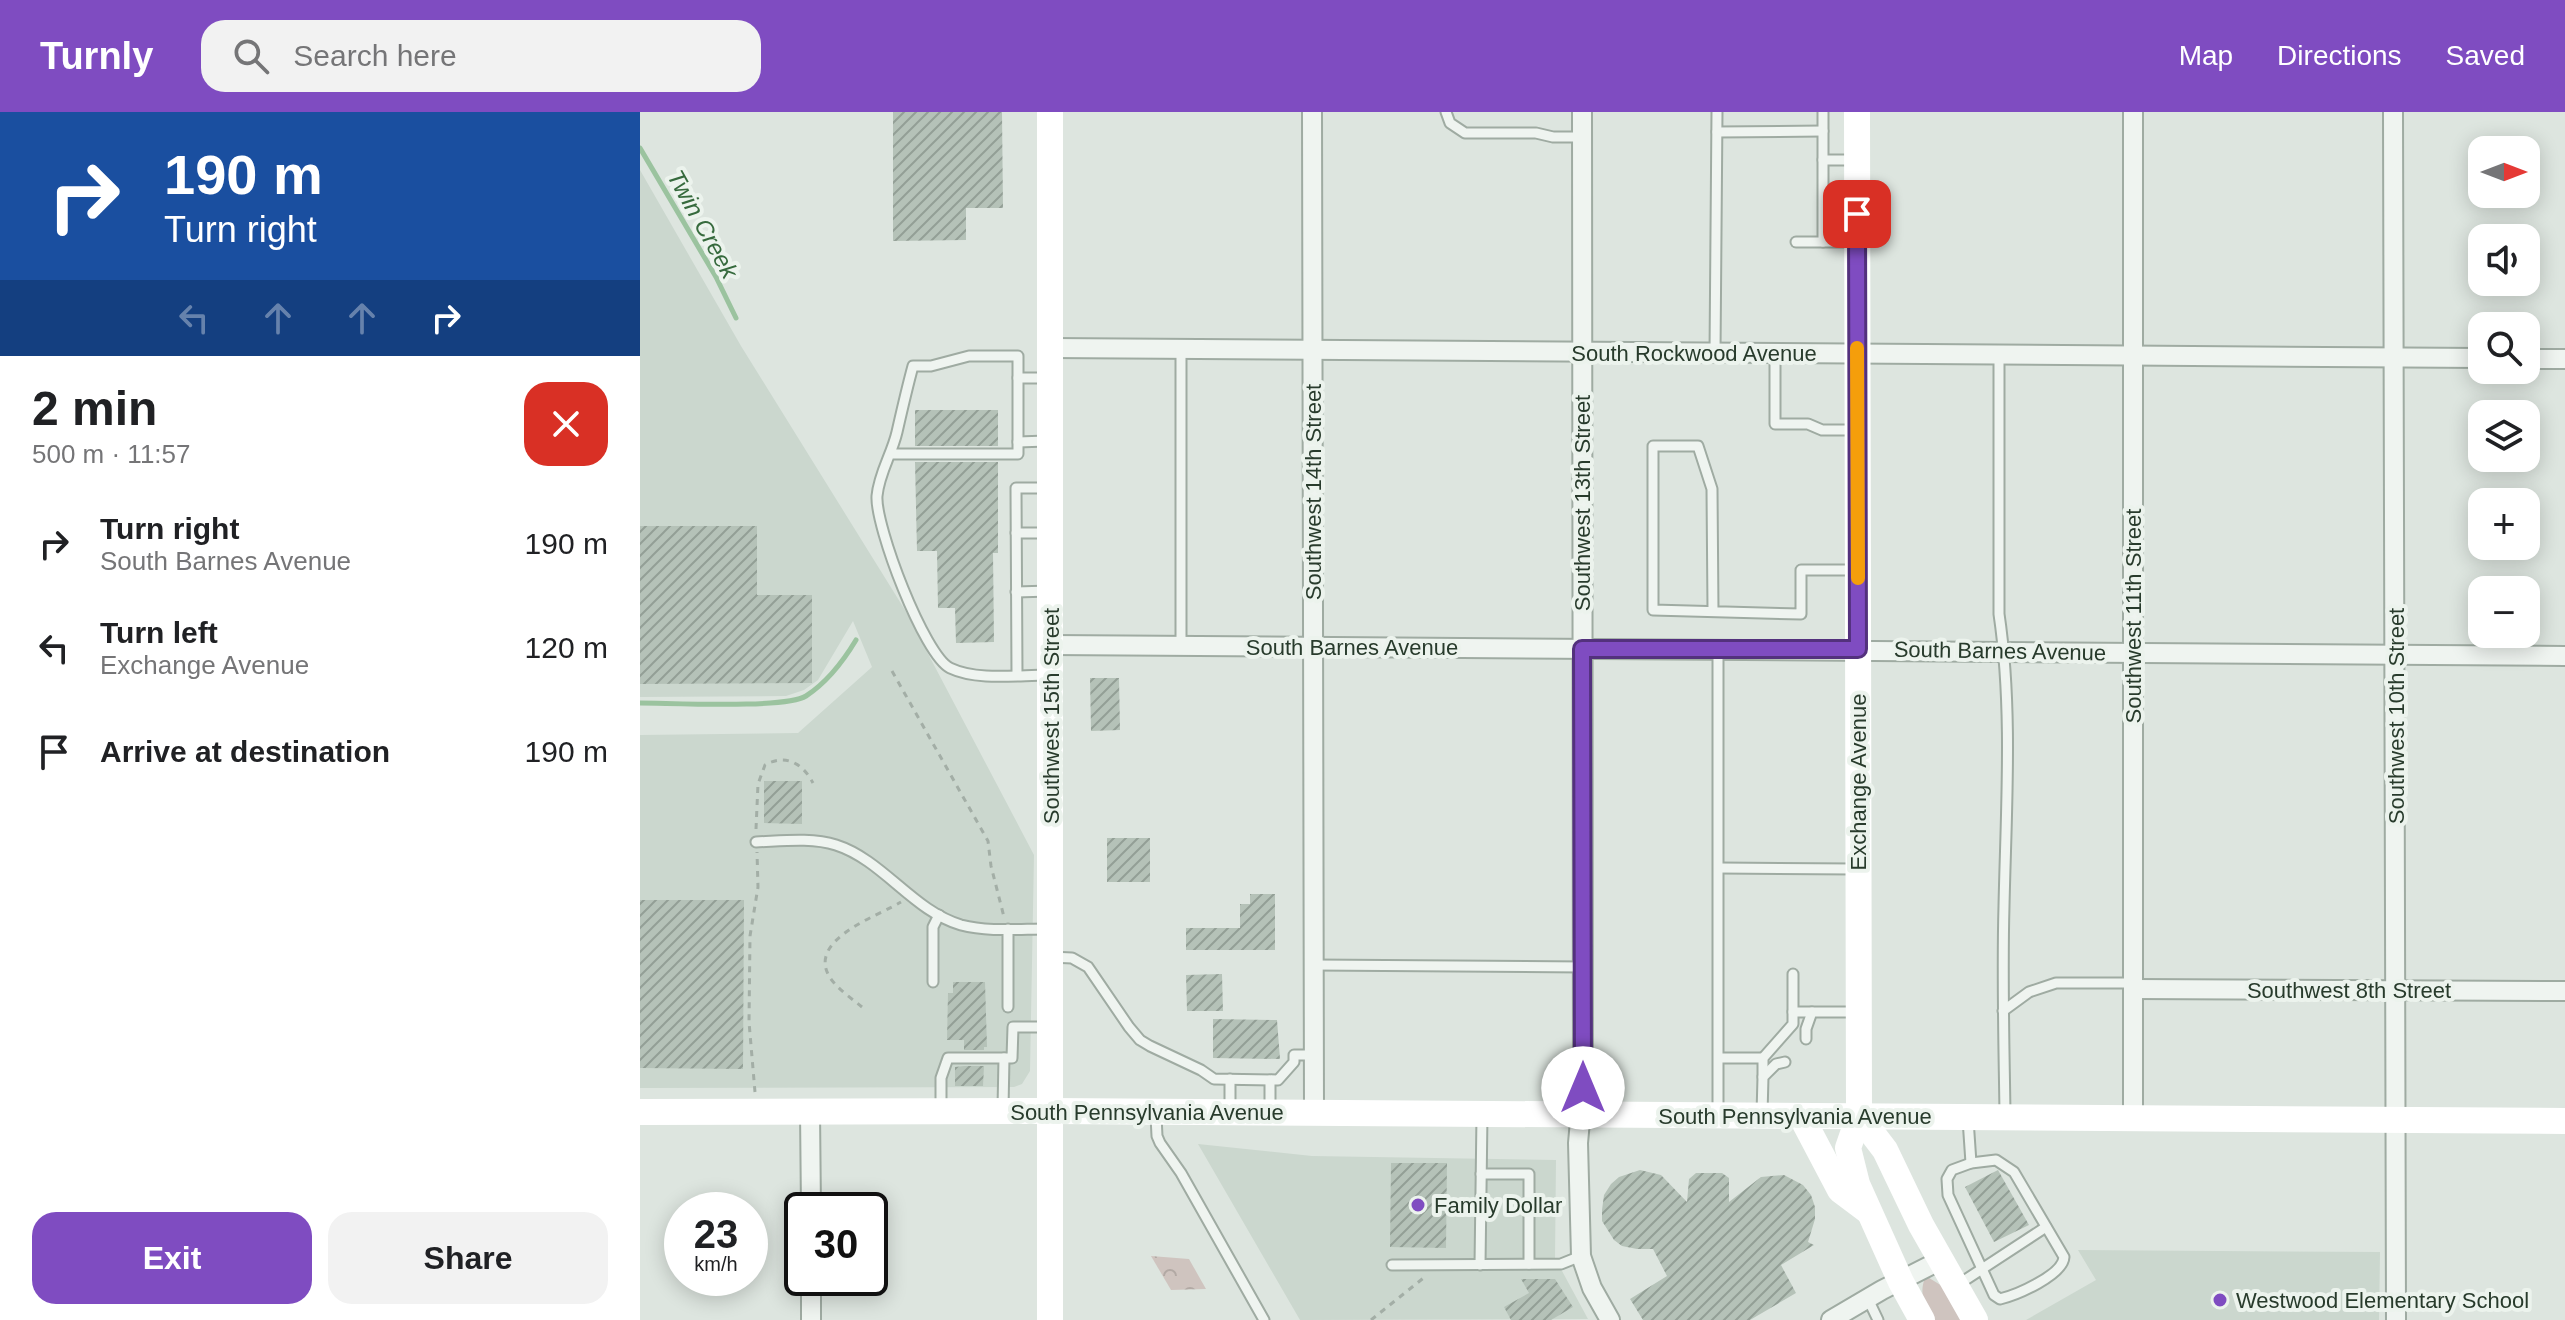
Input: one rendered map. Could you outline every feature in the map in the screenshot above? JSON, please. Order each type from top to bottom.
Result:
[{"type":"main road","name":"Southwest 15th Street","points":[[1050,112],[1050,1320]]},
{"type":"main road","name":"Exchange Avenue","points":[[1857,112],[1859,1116],[1848,1148],[1868,1211],[1922,1320]]},
{"type":"main road","name":"South Pennsylvania Avenue","points":[[640,1112],[1051,1111],[2565,1121]]},
{"type":"main road","points":[[1801,1116],[1840,1190],[1868,1211]]},
{"type":"main road","points":[[1859,1116],[1885,1150],[1901,1187],[1975,1320]]},
{"type":"street","name":"Southwest 14th Street","points":[[1312,112],[1314,1113]]},
{"type":"street","name":"Southwest 13th Street","points":[[1582,112],[1583,1088],[1578,1143],[1581,1256],[1592,1288],[1610,1320]]},
{"type":"street","name":"Southwest 11th Street","points":[[2133,112],[2133,1119]]},
{"type":"street","name":"Southwest 10th Street","points":[[2393,112],[2396,1320]]},
{"type":"street","name":"South Rockwood Avenue","points":[[1051,348],[2468,358]]},
{"type":"street","points":[[2540,359],[2565,359]]},
{"type":"street","name":"South Barnes Avenue","points":[[1051,645],[2565,656]]},
{"type":"street","name":"Southwest 8th Street","points":[[2134,986],[2565,991]]},
{"type":"street","points":[[810,1112],[811,1192]]},
{"type":"street","points":[[1831,1320],[1941,1260]]},
{"type":"street","points":[[811,1296],[811,1320]]},
{"type":"lane","points":[[1446,112],[1450,123],[1465,133],[1536,133],[1553,137],[1582,137]]},
{"type":"lane","points":[[1715,353],[1717,112]]},
{"type":"lane","points":[[1823,112],[1823,242]]},
{"type":"lane","points":[[1717,132],[1823,131]]},
{"type":"lane","points":[[1823,160],[1857,160]]},
{"type":"lane","points":[[1796,242],[1857,242]]},
{"type":"lane","points":[[1181,350],[1181,646]]},
{"type":"lane","points":[[1775,353],[1775,424],[1808,424],[1822,430],[1858,430]]},
{"type":"lane","points":[[1999,354],[1999,614],[2004,651],[2007,801],[2003,1011],[2005,1117]]},
{"type":"lane","points":[[890,454],[1018,454],[1018,356],[969,356],[931,366],[913,366],[890,454],[882,471],[877,496],[878,512],[905,591],[927,641],[939,659],[949,667],[983,674],[1051,675]]},
{"type":"lane","points":[[1018,378],[1051,378]]},
{"type":"lane","points":[[1018,442],[1051,441]]},
{"type":"lane","points":[[1713,610],[1712,489],[1698,446],[1653,446],[1653,610],[1801,614],[1801,570],[1858,570]]},
{"type":"lane","points":[[1017,675],[1016,488],[1050,488]]},
{"type":"lane","points":[[1016,533],[1050,533]]},
{"type":"lane","points":[[1016,592],[1050,591]]},
{"type":"lane","points":[[1718,648],[1718,1116]]},
{"type":"lane","points":[[756,842],[834,844],[853,852],[939,915],[958,924],[981,929],[1050,929]]},
{"type":"lane","points":[[1719,868],[1858,869]]},
{"type":"lane","points":[[933,982],[933,927],[939,915]]},
{"type":"lane","points":[[1008,929],[1008,1007]]},
{"type":"lane","points":[[1050,957],[1072,958],[1088,967],[1140,1040],[1214,1079],[1278,1080],[1294,1062],[1294,1055],[1314,1055]]},
{"type":"lane","points":[[1314,965],[1583,967]]},
{"type":"lane","points":[[1762,1117],[1763,1058],[1793,1024],[1793,974]]},
{"type":"lane","points":[[2003,1011],[2029,992],[2056,983],[2134,986]]},
{"type":"lane","points":[[1793,1012],[1858,1012]]},
{"type":"lane","points":[[1803,1033],[1812,1012]]},
{"type":"lane","points":[[941,1111],[941,1078],[948,1058],[1012,1058],[1013,1027],[1050,1027]]},
{"type":"lane","points":[[1003,1111],[1004,1058]]},
{"type":"lane","points":[[1719,1058],[1763,1058]]},
{"type":"lane","points":[[1763,1077],[1780,1060]]},
{"type":"lane","points":[[1230,1079],[1230,1113]]},
{"type":"lane","points":[[1270,1080],[1270,1113]]},
{"type":"lane","points":[[1156,1112],[1160,1143],[1181,1173],[1264,1320]]},
{"type":"lane","points":[[1480,1265],[1482,1115]]},
{"type":"lane","points":[[1968,1116],[1971,1163]]},
{"type":"lane","points":[[1996,1160],[2014,1172],[2046,1227],[2064,1257],[2064,1264],[2058,1271],[2015,1296],[2000,1299],[1994,1295],[1948,1195],[1947,1179],[1952,1170],[1971,1163],[1996,1160]]},
{"type":"lane","points":[[1481,1174],[1529,1174],[1529,1264]]},
{"type":"lane","points":[[1956,1285],[2046,1227]]},
{"type":"lane","points":[[1392,1265],[1561,1264],[1581,1256]]},
{"type":"lane","points":[[1868,1299],[1878,1320]]},
{"type":"path","points":[[892,671],[988,841],[999,903],[1008,929]]},
{"type":"path","points":[[755,1112],[749,1022],[750,936],[758,887],[758,784],[765,765],[779,761],[806,768],[813,783]]},
{"type":"path","points":[[862,1007],[830,980],[826,958],[829,948],[846,932],[898,904],[910,894]]},
{"type":"path","points":[[1371,1320],[1426,1276],[1426,1265]]},
{"type":"shaded area","points":[[640,170],[741,346],[905,610],[1034,855],[1030,1071],[1022,1084],[1014,1087],[640,1088],[640,735],[798,733],[872,667],[853,621],[818,680],[804,690],[786,696],[640,697]]},
{"type":"shaded area","points":[[1198,1144],[1312,1156],[1556,1160],[1555,1258],[1588,1319],[1300,1320]]},
{"type":"shaded area","name":"Westwood Elementary School","points":[[2078,1250],[2380,1252],[2379,1320],[2026,1320],[2096,1280]]},
{"type":"green space","points":[[1151,1256],[1189,1259],[1206,1289],[1171,1290]]},
{"type":"green space","points":[[1926,1276],[1942,1286],[1965,1320],[1931,1320],[1922,1293]]},
{"type":"building","points":[[893,112],[1002,112],[1003,208],[966,208],[966,240],[893,241]]},
{"type":"building","points":[[915,410],[998,410],[998,446],[915,446]]},
{"type":"building","points":[[915,462],[998,462],[998,553],[993,553],[994,642],[956,643],[955,608],[938,608],[937,551],[917,551]]},
{"type":"building","points":[[640,526],[757,526],[757,595],[812,595],[812,683],[640,684]]},
{"type":"building","points":[[1090,678],[1119,678],[1120,730],[1091,731]]},
{"type":"building","points":[[764,781],[802,781],[802,824],[764,823]]},
{"type":"building","points":[[1107,838],[1150,838],[1150,882],[1107,882]]},
{"type":"building","points":[[1250,894],[1275,894],[1275,950],[1186,950],[1186,928],[1240,928],[1240,904],[1250,904]]},
{"type":"building","points":[[640,900],[744,900],[743,1069],[640,1068]]},
{"type":"building","points":[[1222,974],[1223,1011],[1187,1011],[1186,975]]},
{"type":"building","points":[[953,982],[985,982],[987,1047],[984,1050],[964,1050],[964,1040],[947,1040],[948,993],[953,993]]},
{"type":"building","points":[[1213,1019],[1277,1020],[1280,1059],[1213,1058]]},
{"type":"building","points":[[984,1066],[983,1086],[955,1086],[955,1067]]},
{"type":"building","name":"Family Dollar","points":[[1391,1163],[1447,1163],[1446,1248],[1390,1247]]},
{"type":"building","points":[[1640,1170],[1661,1175],[1687,1202],[1689,1179],[1696,1173],[1722,1173],[1729,1178],[1729,1202],[1761,1177],[1784,1175],[1803,1185],[1815,1207],[1808,1242],[1814,1245],[1781,1265],[1796,1293],[1750,1320],[1643,1320],[1630,1299],[1667,1276],[1653,1249],[1622,1246],[1614,1240],[1602,1221],[1604,1195],[1611,1184],[1619,1177]]},
{"type":"building","points":[[1998,1170],[2029,1225],[1994,1242],[1965,1187]]},
{"type":"building","points":[[1521,1279],[1555,1279],[1573,1307],[1551,1320],[1511,1320],[1504,1307],[1529,1293]]},
{"type":"waterway","name":"Twin Creek","points":[[640,148],[716,277],[736,318]]},
{"type":"waterway","name":"Twin Creek","points":[[640,703],[752,704],[794,700],[821,685],[856,640]]},
{"type":"slow traffic","points":[[1857,348],[1858,578]]},
{"type":"place","name":"Family Dollar","points":[[1418,1205]]},
{"type":"place","name":"Westwood Elementary School","points":[[2220,1300]]},
{"type":"route","points":[[1583,1088],[1582,649],[1858,649],[1857,214]]}]
